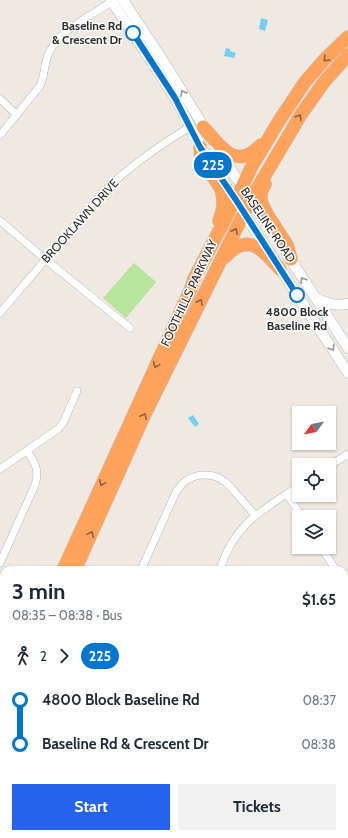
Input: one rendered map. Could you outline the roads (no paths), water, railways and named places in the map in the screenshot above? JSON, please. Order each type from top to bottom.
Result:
[{"type":"highway","name":"FOOTHILLS PARKWAY","points":[[65,566],[190,291],[194,279],[236,200],[252,166],[270,134],[305,82],[348,36]]},
{"type":"highway","name":"FOOTHILLS PARKWAY","points":[[77,566],[144,416],[244,212],[300,116],[315,94],[348,55]]},
{"type":"highway","points":[[203,127],[225,152],[236,157],[244,156],[252,152],[270,134]]},
{"type":"highway","points":[[289,133],[284,150],[261,192],[261,202],[287,245],[291,259]]},
{"type":"highway","points":[[194,279],[196,270],[223,210],[223,194],[201,157],[200,147]]},
{"type":"highway","points":[[214,274],[232,250],[244,244],[254,246],[268,256],[280,269]]},
{"type":"main road","name":"BASELINE ROAD","points":[[112,0],[178,105],[200,147],[348,373]]},
{"type":"main road","name":"BASELINE ROAD","points":[[124,0],[169,70],[203,127],[348,348]]},
{"type":"main road","points":[[314,297],[326,303],[335,305],[348,304]]},
{"type":"street","points":[[0,135],[40,86],[48,55],[61,36],[70,28],[112,0]]},
{"type":"street","points":[[0,99],[17,115]]},
{"type":"street","name":"BROOKLAWN DRIVE","points":[[0,313],[103,192],[118,177],[141,159],[190,127]]},
{"type":"street","points":[[0,221],[130,328]]},
{"type":"street","points":[[0,469],[58,429],[63,423],[77,391]]},
{"type":"street","points":[[0,563],[37,478],[38,472],[36,465],[27,450]]},
{"type":"street","points":[[336,462],[348,454]]},
{"type":"street","points":[[143,566],[176,492],[186,480],[201,475],[209,475],[219,478],[226,482],[255,515]]},
{"type":"street","points":[[221,566],[228,548],[235,536],[255,515],[292,491]]},
{"type":"street","points":[[287,494],[297,510]]},
{"type":"street","points":[[326,554],[333,566]]},
{"type":"water","points":[[261,18],[268,20],[265,31],[259,29]]},
{"type":"water","points":[[226,48],[236,53],[234,58],[224,56]]},
{"type":"water","points":[[193,415],[199,424],[195,427],[188,418]]},
{"type":"place","name":"Baseline Rd & Crescent Dr","points":[[133,33]]},
{"type":"place","name":"4800 Block Baseline Rd","points":[[297,295]]}]
